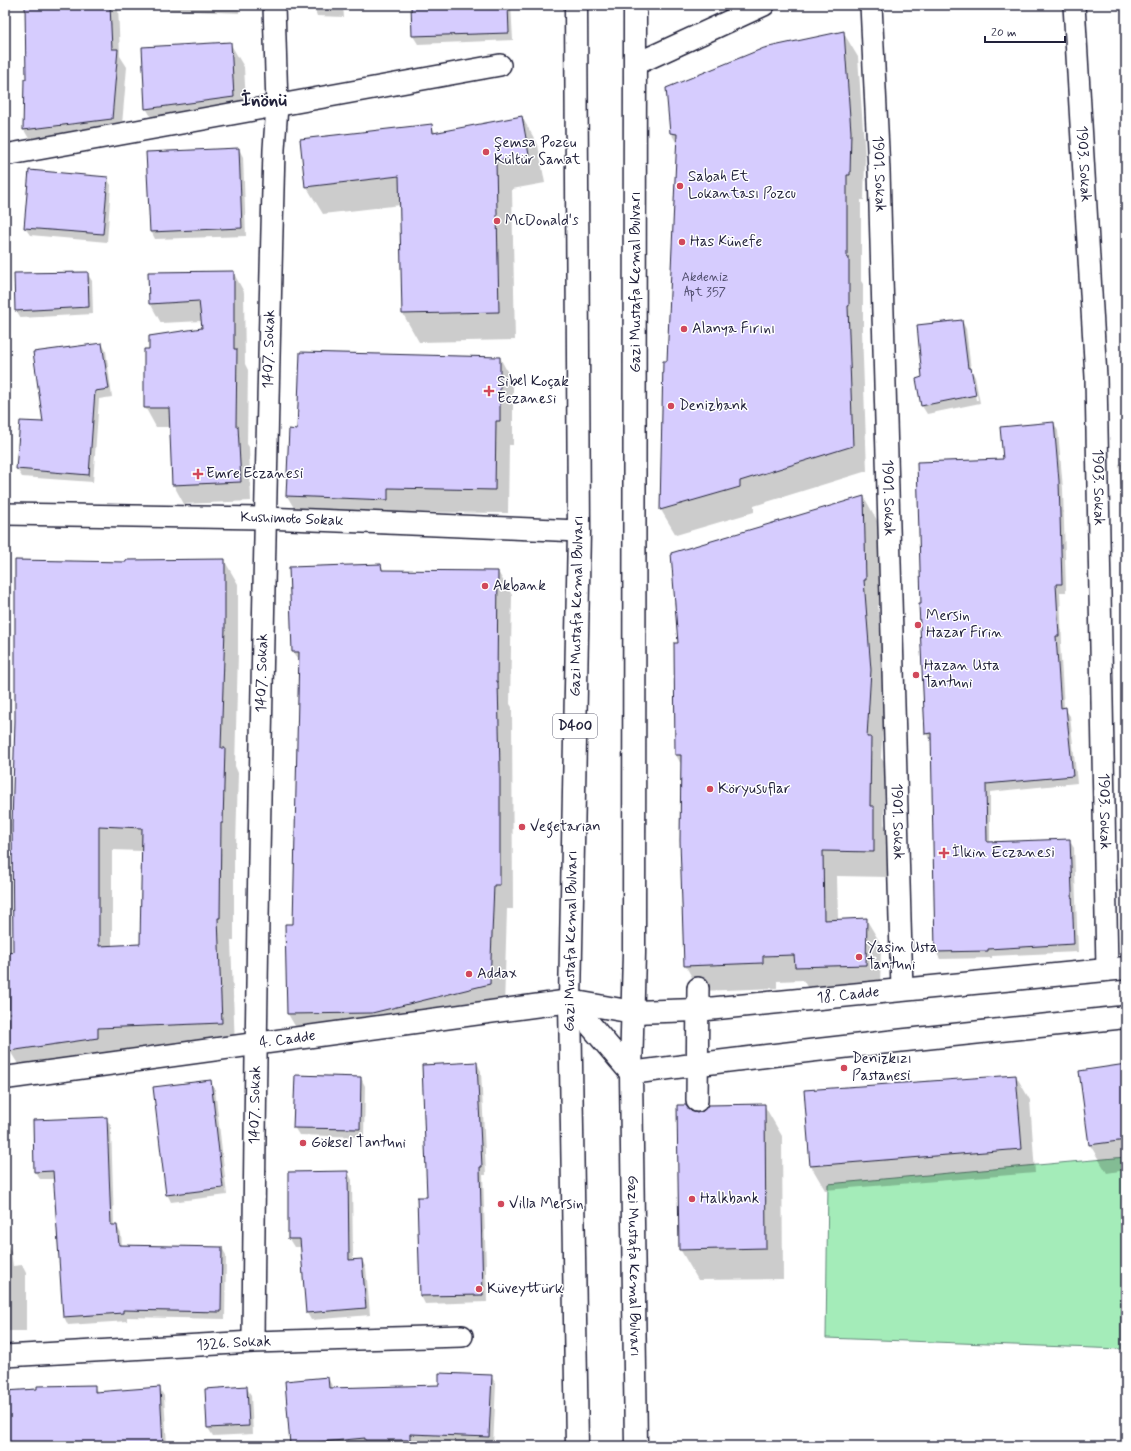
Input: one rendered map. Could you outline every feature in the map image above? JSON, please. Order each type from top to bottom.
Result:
[{"type":"main road","name":"Gazi Mustafa Kemal Bulvarı","points":[[576,5],[579,530],[570,1001],[578,1446]]},
{"type":"main road","name":"Gazi Mustafa Kemal Bulvarı","points":[[635,5],[633,1012],[631,1073],[636,1446]]},
{"type":"main road","name":"18. Cadde","points":[[570,1001],[633,1012],[697,1010],[1117,969]]},
{"type":"main road","name":"4. Cadde","points":[[5,1078],[570,1001]]},
{"type":"main road","points":[[570,1001],[631,1073],[697,1063],[856,1045],[1126,1017]]},
{"type":"street","name":"1407. Sokak","points":[[253,1342],[255,1044],[265,518],[274,149],[277,106],[274,5]]},
{"type":"street","points":[[636,64],[764,5]]},
{"type":"street","name":"1901. Sokak","points":[[871,5],[879,171],[902,990]]},
{"type":"street","name":"1903. Sokak","points":[[1074,5],[1096,377],[1117,969]]},
{"type":"street","points":[[5,154],[500,65]]},
{"type":"street","name":"Kushimoto Sokak","points":[[5,514],[265,518],[579,530]]},
{"type":"street","points":[[697,1101],[698,988]]},
{"type":"street","name":"1326. Sokak","points":[[5,1356],[253,1342],[462,1336]]},
{"type":"green space","points":[[1126,1157],[1126,1290],[1121,1290],[1121,1349],[826,1338],[828,1184]]},
{"type":"building","points":[[25,5],[110,5],[112,49],[118,49],[112,119],[23,130],[24,79],[26,79]]},
{"type":"building","points":[[411,5],[508,5],[509,33],[412,36]]},
{"type":"building","points":[[844,31],[851,132],[850,175],[847,175],[847,258],[849,258],[848,306],[853,446],[740,481],[740,487],[660,510],[663,361],[667,361],[677,134],[670,133],[666,88],[764,48]]},
{"type":"building","points":[[231,42],[234,97],[145,109],[142,47]]},
{"type":"building","points":[[522,116],[529,155],[496,161],[499,312],[402,314],[399,176],[305,187],[300,139],[432,124],[433,133]]},
{"type":"building","points":[[239,148],[242,228],[150,232],[146,152]]},
{"type":"building","points":[[29,170],[108,177],[103,234],[24,228]]},
{"type":"building","points":[[234,271],[234,349],[237,349],[236,427],[238,426],[241,482],[172,485],[169,408],[144,408],[144,349],[149,349],[149,336],[202,328],[199,301],[149,304],[148,272]]},
{"type":"building","points":[[88,272],[89,307],[15,311],[14,273]]},
{"type":"building","points":[[962,320],[968,368],[971,368],[976,395],[921,406],[916,379],[922,377],[917,325]]},
{"type":"building","points":[[102,343],[109,389],[95,391],[89,475],[16,469],[20,421],[43,422],[33,352]]},
{"type":"building","points":[[300,352],[500,357],[500,421],[496,421],[495,490],[388,488],[388,500],[286,496],[289,429],[297,430]]},
{"type":"building","points":[[1054,422],[1059,481],[1062,584],[1056,584],[1059,636],[1056,636],[1061,708],[1066,707],[1073,776],[986,784],[987,842],[1070,839],[1074,944],[988,949],[988,951],[935,952],[931,733],[925,734],[919,604],[921,604],[917,462],[1003,459],[1000,427]]},
{"type":"building","points":[[864,496],[866,580],[864,580],[871,670],[867,737],[871,737],[870,806],[874,806],[874,852],[823,851],[824,920],[867,918],[866,965],[795,967],[794,955],[763,956],[763,963],[684,966],[680,841],[681,755],[675,755],[674,643],[678,643],[671,553]]},
{"type":"building","points":[[225,559],[225,628],[221,748],[225,748],[223,823],[221,823],[220,918],[218,918],[222,1023],[98,1028],[98,1038],[9,1051],[9,953],[13,952],[12,824],[15,721],[15,560],[126,562],[126,560]],"holes":[[[99,826],[142,828],[140,944],[99,946]]]},
{"type":"building","points":[[381,564],[382,570],[498,571],[497,682],[500,769],[500,885],[494,885],[490,984],[372,1013],[287,1014],[285,924],[293,924],[299,652],[292,652],[289,567]]},
{"type":"building","points":[[477,1062],[482,1167],[480,1167],[483,1295],[420,1296],[417,1197],[427,1197],[422,1065]]},
{"type":"building","points":[[1126,1064],[1126,1140],[1089,1145],[1079,1071]]},
{"type":"building","points":[[295,1075],[361,1077],[360,1129],[293,1128]]},
{"type":"building","points":[[1016,1075],[1022,1149],[810,1166],[804,1090]]},
{"type":"building","points":[[211,1080],[223,1188],[166,1195],[153,1087]]},
{"type":"building","points":[[765,1104],[766,1248],[679,1250],[677,1105],[686,1105],[691,1111],[697,1113],[703,1111],[708,1105]]},
{"type":"building","points":[[107,1117],[111,1225],[117,1225],[119,1245],[222,1247],[221,1312],[123,1310],[123,1313],[63,1317],[53,1171],[34,1172],[33,1120]]},
{"type":"building","points":[[348,1171],[349,1260],[362,1259],[366,1308],[306,1313],[300,1239],[288,1239],[288,1172]]},
{"type":"building","points":[[439,1373],[492,1375],[489,1437],[410,1434],[410,1440],[365,1440],[365,1438],[290,1445],[285,1381],[328,1377],[329,1388],[439,1385]]},
{"type":"building","points":[[95,1385],[95,1392],[160,1387],[163,1446],[5,1446],[5,1391],[37,1389],[37,1386]]},
{"type":"building","points":[[247,1386],[249,1426],[207,1428],[205,1389]]},
{"type":"place","name":"Şemsa Pozcu Kültür Sanat","points":[[486,152]]},
{"type":"place","name":"Sabah Et Lokantası Pozcu","points":[[680,186]]},
{"type":"place","name":"McDonald's","points":[[497,221]]},
{"type":"place","name":"Has Künefe","points":[[682,242]]},
{"type":"place","name":"Alanya Fırını","points":[[684,329]]},
{"type":"place","name":"Sibel Koçak Eczanesi","points":[[489,391]]},
{"type":"place","name":"Denizbank","points":[[671,406]]},
{"type":"place","name":"Emre Eczanesi","points":[[198,474]]},
{"type":"place","name":"Akbank","points":[[485,586]]},
{"type":"place","name":"Mersin Hazar Firin","points":[[918,625]]},
{"type":"place","name":"Hazan Usta Tantuni","points":[[916,675]]},
{"type":"place","name":"Köryusuflar","points":[[710,789]]},
{"type":"place","name":"Vegetarian","points":[[522,827]]},
{"type":"place","name":"İlkin Eczanesi","points":[[944,853]]},
{"type":"place","name":"Yasin Usta Tantuni","points":[[859,957]]},
{"type":"place","name":"Addax","points":[[469,974]]},
{"type":"place","name":"Denizkızı Pastanesi","points":[[844,1068]]},
{"type":"place","name":"Göksel Tantuni","points":[[303,1143]]},
{"type":"place","name":"Halkbank","points":[[692,1199]]},
{"type":"place","name":"Villa Mersin","points":[[501,1204]]},
{"type":"place","name":"Küveyttürk","points":[[479,1289]]},
{"type":"district","name":"İnönü","points":[[264,100]]}]
